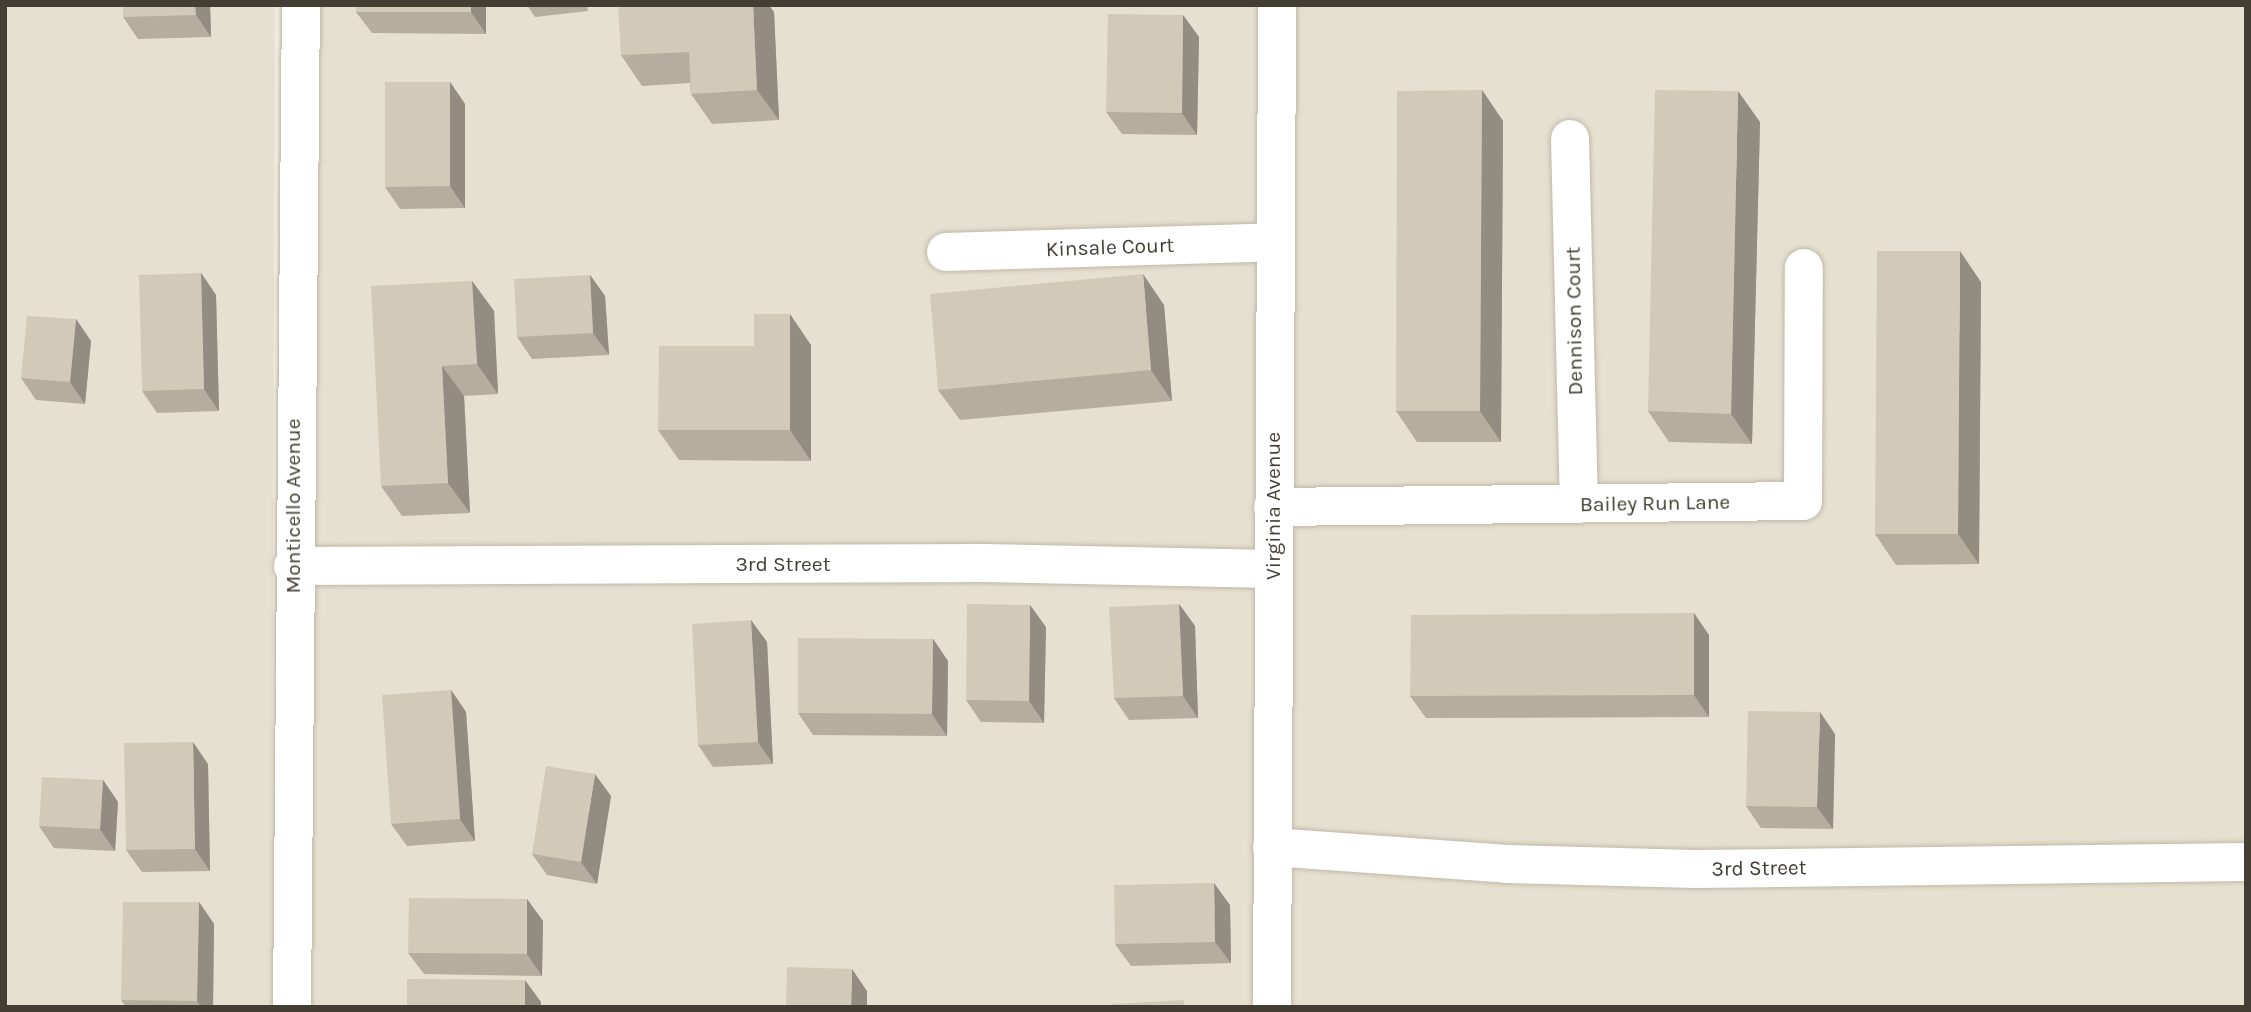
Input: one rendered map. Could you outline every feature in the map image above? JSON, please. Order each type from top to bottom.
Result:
[{"type":"street","name":"Monticello Avenue","points":[[292,1007],[293,566],[301,5]]},
{"type":"street","name":"Virginia Avenue","points":[[1272,1007],[1277,5]]},
{"type":"street","name":"Dennison Court","points":[[1570,139],[1579,504]]},
{"type":"street","name":"Kinsale Court","points":[[946,252],[1275,242]]},
{"type":"street","name":"Bailey Run Lane","points":[[1273,506],[1803,501],[1804,268]]},
{"type":"street","name":"3rd Street","points":[[293,566],[984,563],[1273,569]]},
{"type":"street","name":"3rd Street","points":[[1272,847],[1507,864],[1695,869],[2246,862]]},
{"type":"shaded area","points":[[5,5],[275,5],[272,848],[281,5],[2246,5],[2246,1007],[5,1007]]},
{"type":"building","points":[[123,5],[195,5],[196,15],[123,17]]},
{"type":"building","points":[[356,5],[471,5],[471,12],[356,12]]},
{"type":"building","points":[[618,5],[753,5],[757,90],[691,94],[689,52],[621,55]]},
{"type":"building","points":[[1108,14],[1183,15],[1182,113],[1106,112]]},
{"type":"building","points":[[385,82],[450,82],[450,186],[385,187]]},
{"type":"building","points":[[1482,90],[1480,411],[1396,411],[1397,91]]},
{"type":"building","points":[[1655,90],[1738,91],[1731,414],[1648,411]]},
{"type":"building","points":[[1877,251],[1960,251],[1958,534],[1875,534]]},
{"type":"building","points":[[201,273],[204,389],[142,391],[139,275]]},
{"type":"building","points":[[1143,274],[1151,370],[938,390],[930,294]]},
{"type":"building","points":[[590,275],[593,333],[517,337],[514,279]]},
{"type":"building","points":[[472,281],[477,364],[442,366],[448,483],[381,486],[371,286]]},
{"type":"building","points":[[754,314],[790,314],[790,430],[658,430],[659,346],[754,346]]},
{"type":"building","points":[[27,316],[76,319],[70,382],[21,378]]},
{"type":"building","points":[[967,604],[1030,605],[1029,701],[966,700]]},
{"type":"building","points":[[1179,604],[1183,696],[1114,698],[1109,607]]},
{"type":"building","points":[[1694,613],[1694,695],[1410,696],[1411,615]]},
{"type":"building","points":[[751,620],[758,742],[698,745],[692,624]]},
{"type":"building","points":[[798,638],[933,639],[932,714],[798,713]]},
{"type":"building","points":[[451,690],[460,819],[391,824],[382,695]]},
{"type":"building","points":[[1748,711],[1820,712],[1817,807],[1746,806]]},
{"type":"building","points":[[193,742],[195,849],[126,850],[124,743]]},
{"type":"building","points":[[546,766],[595,774],[581,862],[532,854]]},
{"type":"building","points":[[42,777],[103,780],[100,829],[39,826]]},
{"type":"building","points":[[1214,883],[1215,942],[1115,944],[1114,885]]},
{"type":"building","points":[[409,898],[527,899],[527,954],[408,953]]},
{"type":"building","points":[[123,902],[199,902],[197,1001],[121,1000]]},
{"type":"building","points":[[787,967],[852,969],[851,1007],[786,1007]]},
{"type":"building","points":[[407,979],[525,980],[525,1007],[407,1007]]},
{"type":"building","points":[[1184,1000],[1184,1007],[1112,1007],[1112,1004]]}]
